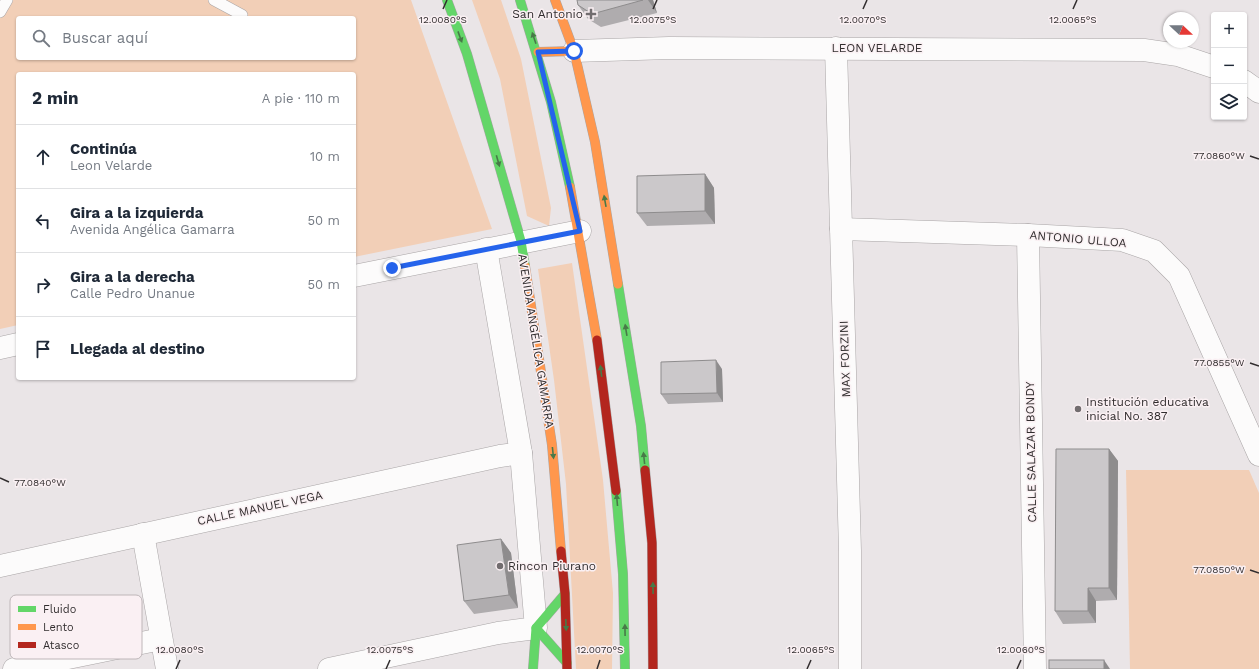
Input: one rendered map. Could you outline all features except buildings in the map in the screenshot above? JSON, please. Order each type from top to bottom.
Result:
[{"type":"main road","name":"AVENIDA ANGÉLICA GAMARRA","points":[[447,0],[466,54],[521,241],[552,445],[565,594],[567,666]]},
{"type":"main road","points":[[520,0],[538,52],[580,231],[600,359],[616,493],[624,583],[625,669]]},
{"type":"main road","points":[[555,0],[574,51],[595,142],[641,426],[652,542],[653,669]]},
{"type":"main road","name":"LEON VELARDE","points":[[538,52],[574,51]]},
{"type":"main road","points":[[533,669],[536,628],[565,594]]},
{"type":"main road","points":[[536,628],[567,666]]},
{"type":"street","name":"LEON VELARDE","points":[[574,51],[669,48],[1144,50],[1178,55],[1211,66]]},
{"type":"street","name":"MAX FORZINI","points":[[836,48],[850,551],[850,669]]},
{"type":"street","points":[[1247,83],[1259,92]]},
{"type":"street","name":"ANTONIO ULLOA","points":[[841,229],[1028,235],[1122,240],[1154,251],[1180,276],[1259,455]]},
{"type":"street","points":[[356,276],[521,241],[580,231]]},
{"type":"street","name":"CALLE SALAZAR BONDY","points":[[1028,235],[1035,669]]},
{"type":"street","points":[[329,669],[498,633],[536,628],[521,454],[486,249]]},
{"type":"street","points":[[0,348],[16,344]]},
{"type":"street","name":"CALLE MANUEL VEGA","points":[[0,566],[500,456],[521,454]]},
{"type":"street","points":[[143,534],[167,669]]},
{"type":"street","points":[[142,643],[161,639]]},
{"type":"street","points":[[14,669],[63,659]]},
{"type":"lane","points":[[0,12],[7,0]]},
{"type":"lane","points":[[214,0],[242,15]]},
{"type":"shaded area","points":[[0,0],[411,0],[492,229],[356,257],[356,72],[16,72],[16,325],[0,329]]},
{"type":"shaded area","points":[[472,0],[501,0],[521,59],[551,208],[549,226],[527,216],[500,79]]},
{"type":"shaded area","points":[[572,263],[603,480],[613,593],[612,669],[576,669],[566,484],[554,380],[538,269]]},
{"type":"shaded area","points":[[1126,470],[1249,470],[1259,493],[1259,669],[1130,669]]},
{"type":"traffic: fast","points":[[447,0],[467,54],[521,241],[525,266]]},
{"type":"traffic: fast","points":[[520,0],[551,102],[570,187]]},
{"type":"traffic: fast","points":[[618,284],[641,426],[645,470]]},
{"type":"traffic: fast","points":[[616,491],[623,574],[625,669]]},
{"type":"traffic: fast","points":[[565,594],[536,628],[567,663]]},
{"type":"traffic: fast","points":[[533,669],[536,628]]},
{"type":"traffic: slow","points":[[555,0],[574,51],[595,142],[618,284]]},
{"type":"traffic: slow","points":[[538,52],[574,51]]},
{"type":"traffic: slow","points":[[570,187],[597,340]]},
{"type":"traffic: slow","points":[[525,266],[552,445],[561,551]]},
{"type":"traffic: jam","points":[[597,340],[616,491]]},
{"type":"traffic: jam","points":[[645,470],[652,543],[653,669]]},
{"type":"traffic: jam","points":[[561,551],[565,594],[567,669]]},
{"type":"place","name":"San Antonio","points":[[591,14]]},
{"type":"place","name":"Institución educativa inicial No. 387","points":[[1078,409]]},
{"type":"place","name":"Rincon Piurano","points":[[500,566]]},
{"type":"route","points":[[392,268],[521,241],[580,231],[562,148],[538,52],[574,51]]}]
